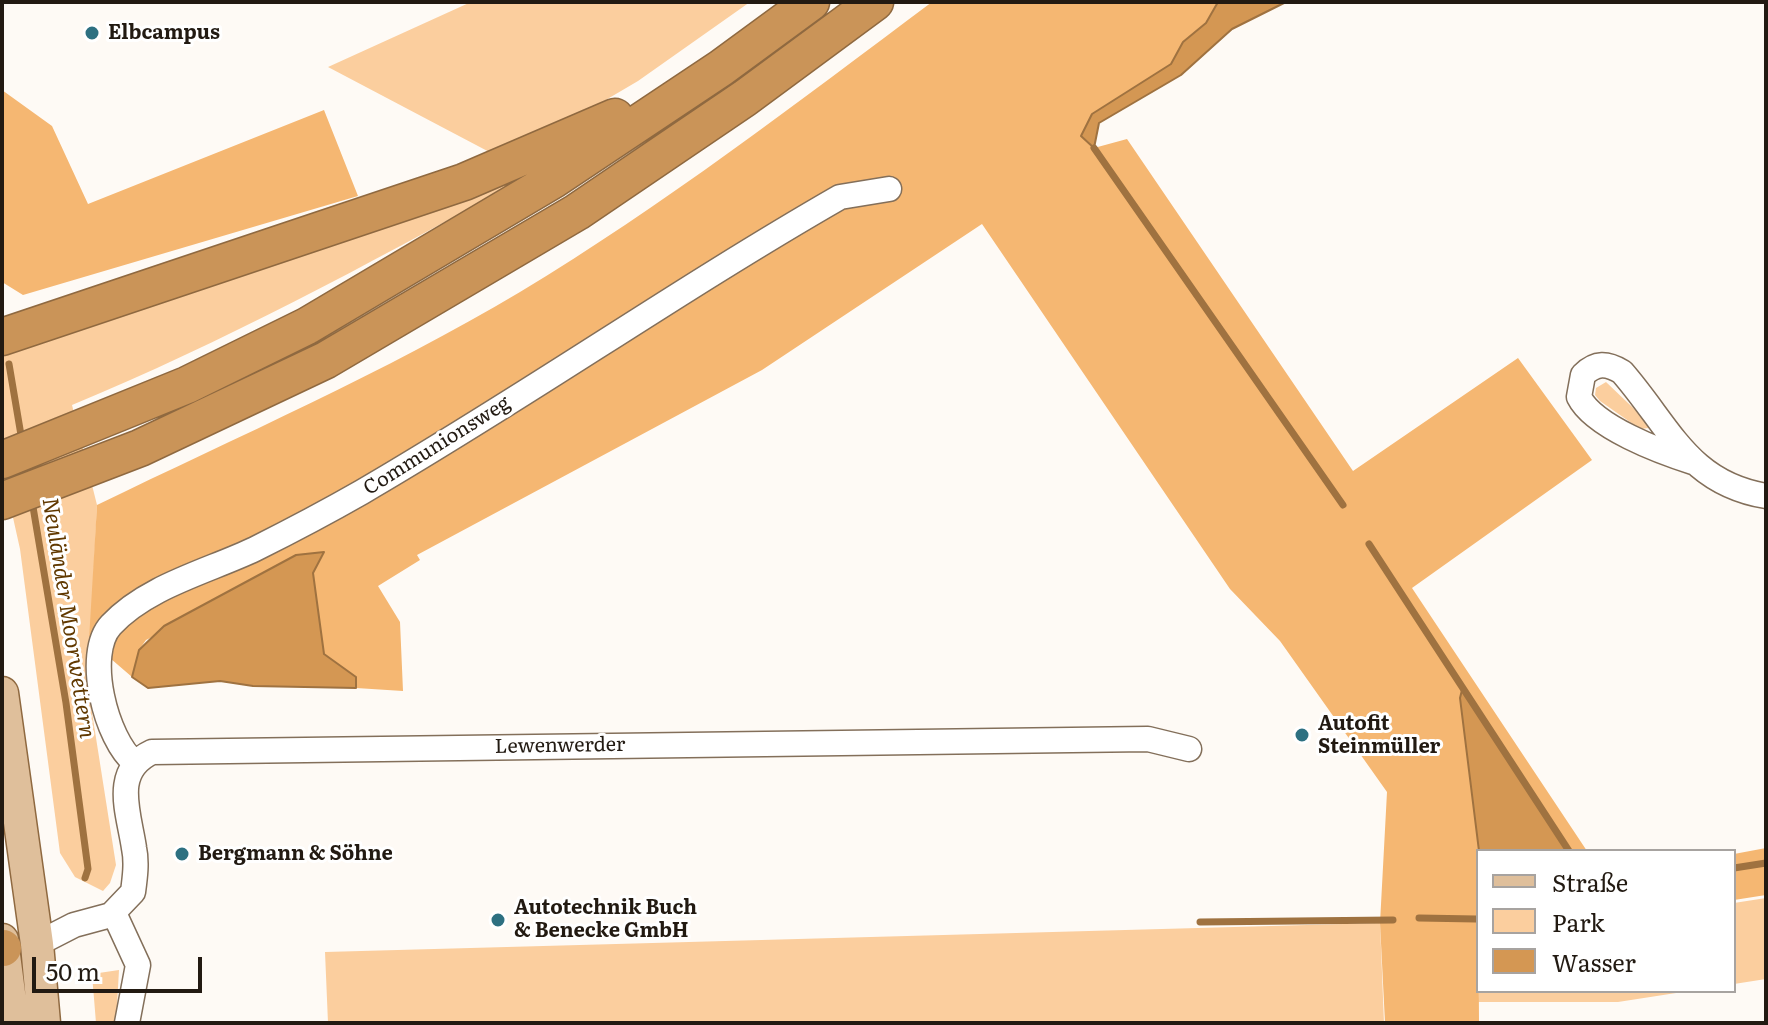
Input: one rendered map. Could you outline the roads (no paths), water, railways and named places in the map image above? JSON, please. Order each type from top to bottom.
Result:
[{"type":"highway","points":[[2,460],[187,385],[307,326],[553,180],[721,68],[811,2]]},
{"type":"highway","points":[[2,501],[204,419],[339,352],[577,212],[745,98],[875,2]]},
{"type":"highway","points":[[2,337],[464,182],[562,142],[721,68]]},
{"type":"highway","points":[[2,317],[40,325]]},
{"type":"main road","points":[[2,693],[15,935],[13,1023]]},
{"type":"main road","points":[[2,940],[15,935]]},
{"type":"main road","points":[[15,935],[44,1023]]},
{"type":"street","name":"Communionsweg","points":[[135,763],[117,745],[98,672],[102,639],[123,614],[180,582],[255,549],[361,493],[840,197],[889,189]]},
{"type":"street","points":[[1693,462],[1666,454],[1594,416],[1579,397],[1583,375],[1600,364],[1610,364],[1622,372],[1693,462],[1723,484],[1766,496]]},
{"type":"street","name":"Lewenwerder","points":[[135,763],[162,751],[430,746],[1148,739],[1189,749]]},
{"type":"street","points":[[15,935],[74,925],[114,913],[125,904],[135,881],[135,849],[125,799],[126,783],[135,763]]},
{"type":"street","points":[[114,913],[138,965],[127,1023]]},
{"type":"water","points":[[1218,2],[1286,2],[1232,29],[1181,75],[1099,123],[1094,148],[1081,136],[1092,114],[1171,64],[1183,42],[1206,23]]},
{"type":"water","points":[[324,552],[313,573],[324,654],[356,677],[356,688],[253,686],[220,681],[148,688],[132,677],[139,650],[164,626],[296,555]]},
{"type":"water","points":[[1462,690],[1568,849],[1479,849],[1460,698]]},
{"type":"waterway","points":[[1094,148],[1343,505]]},
{"type":"waterway","name":"Neuländer Moorwettern","points":[[9,364],[22,441]]},
{"type":"waterway","name":"Neuländer Moorwettern","points":[[32,501],[66,703],[88,869],[85,878]]},
{"type":"waterway","points":[[1369,544],[1568,849]]},
{"type":"waterway","points":[[1736,868],[1766,863]]},
{"type":"waterway","points":[[1419,918],[1476,919]]},
{"type":"waterway","points":[[1200,922],[1393,920]]},
{"type":"place","name":"Elbcampus","points":[[92,33]]},
{"type":"place","name":"Autofit Steinmüller","points":[[1302,735]]},
{"type":"place","name":"Bergmann & Söhne","points":[[182,854]]},
{"type":"place","name":"Autotechnik Buch & Benecke GmbH","points":[[498,920]]}]
